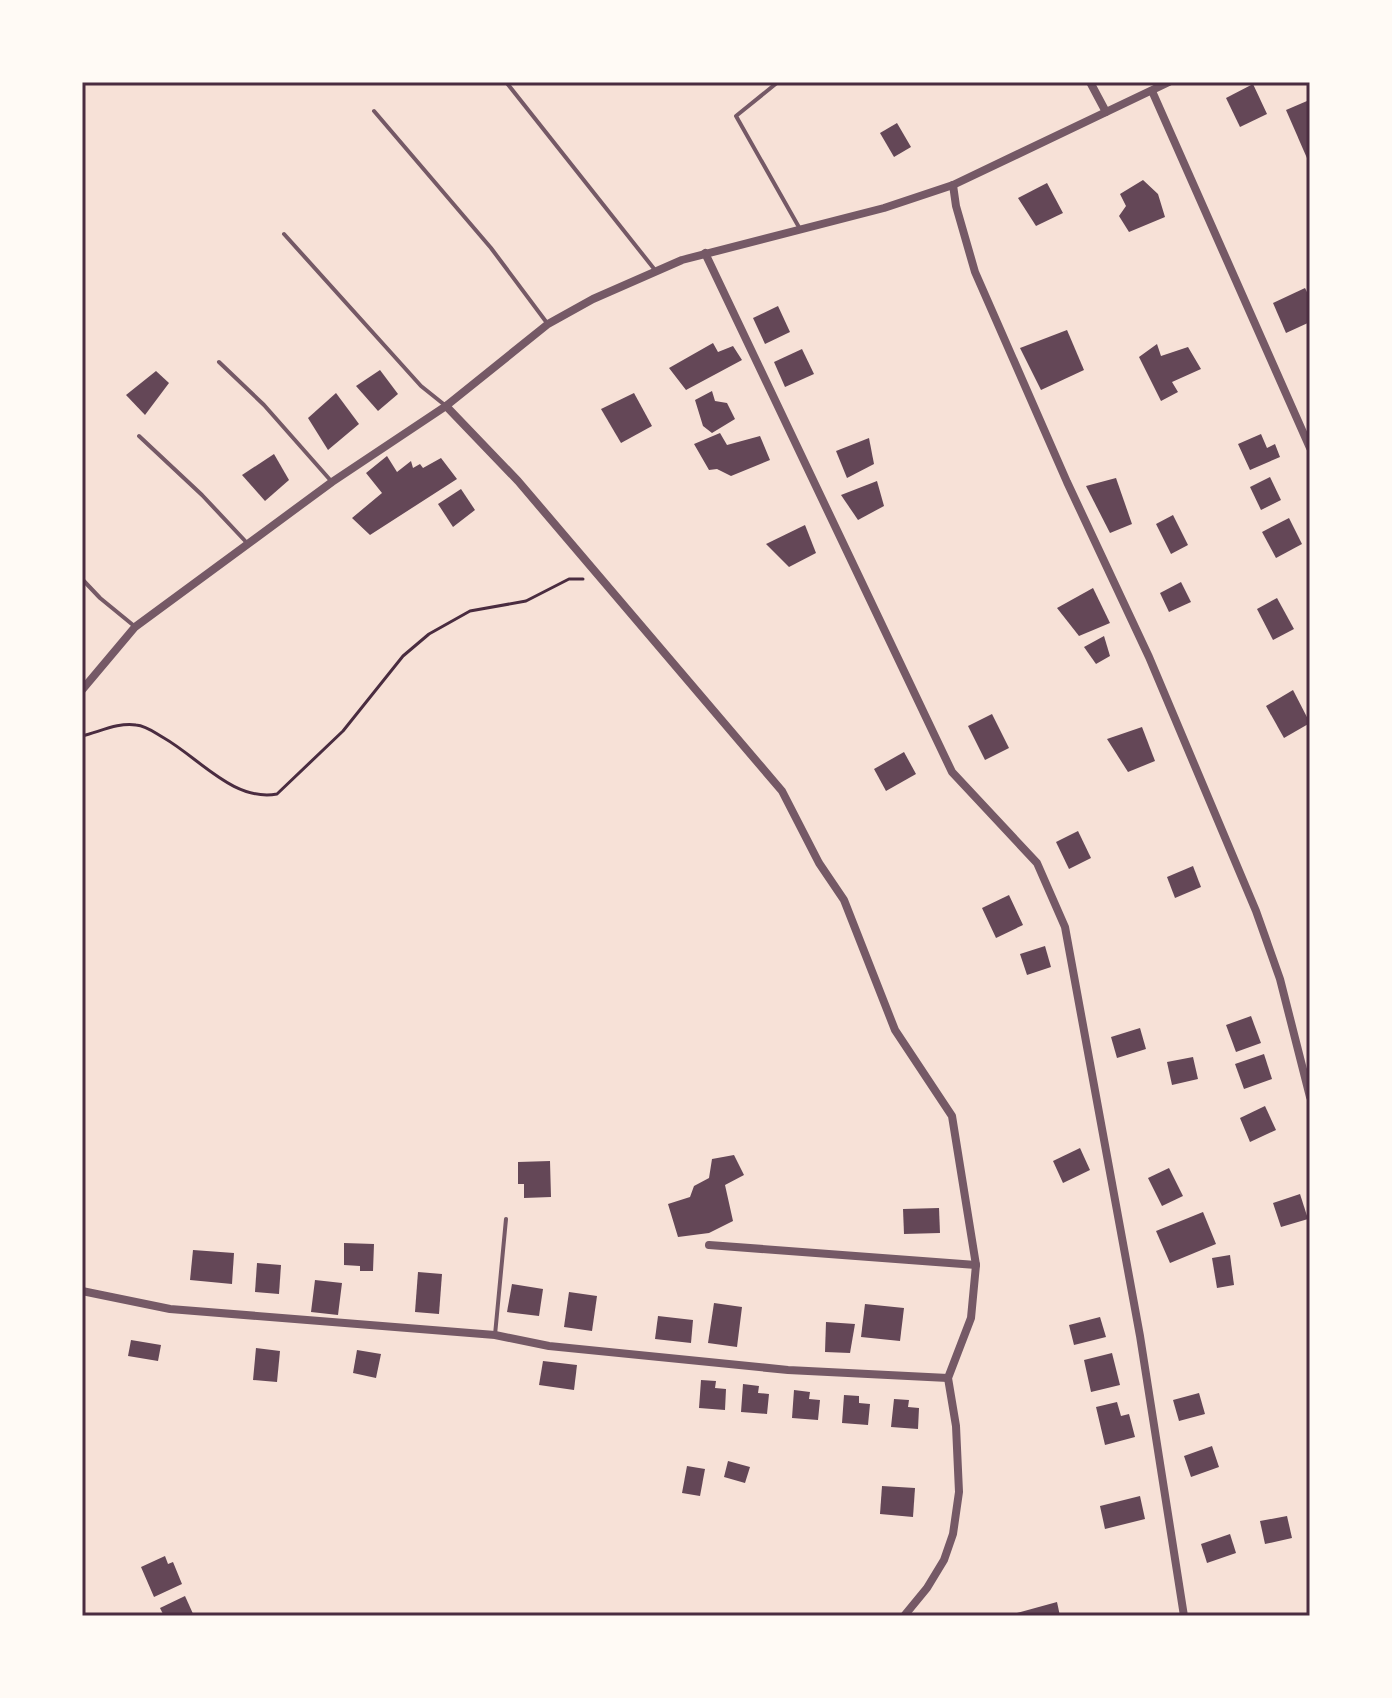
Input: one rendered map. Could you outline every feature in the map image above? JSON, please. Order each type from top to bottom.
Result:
[{"type":"street","points":[[1090,82],[1106,112]]},
{"type":"street","points":[[82,690],[135,627],[332,482],[446,406],[548,324],[655,270],[705,253],[884,208],[953,185],[1169,82]]},
{"type":"street","points":[[1152,91],[1310,448]]},
{"type":"street","points":[[953,185],[975,272],[1067,482],[1149,657],[1256,911],[1280,979],[1308,1076],[1310,1097]]},
{"type":"street","points":[[705,253],[952,772],[1037,863],[1065,927],[1140,1336],[1184,1616]]},
{"type":"street","points":[[446,406],[518,481],[782,791],[819,863],[844,900],[895,1030],[952,1116],[976,1265],[971,1318],[948,1378],[956,1426],[957,1514],[944,1560],[927,1588],[904,1616]]},
{"type":"street","points":[[709,1245],[976,1265]]},
{"type":"street","points":[[82,1291],[170,1309],[495,1335],[549,1346],[788,1370],[948,1378]]},
{"type":"lane","points":[[506,82],[655,270]]},
{"type":"lane","points":[[778,82],[736,116],[800,229]]},
{"type":"lane","points":[[374,111],[491,248],[548,324]]},
{"type":"lane","points":[[284,234],[421,386],[446,406]]},
{"type":"lane","points":[[219,362],[264,405],[332,482]]},
{"type":"lane","points":[[139,436],[202,495],[248,544]]},
{"type":"lane","points":[[82,579],[135,627]]},
{"type":"lane","points":[[495,1335],[506,1219]]},
{"type":"path","points":[[82,736],[132,724],[145,727],[248,794],[263,797],[277,794],[343,731],[403,656],[440,627],[470,611],[526,601],[569,579],[603,579]]},
{"type":"building","points":[[1253,84],[1267,114],[1240,127],[1226,98]]},
{"type":"building","points":[[1307,101],[1310,107],[1310,165],[1286,110]]},
{"type":"building","points":[[897,123],[911,147],[894,157],[880,133]]},
{"type":"building","points":[[1143,180],[1158,194],[1165,217],[1129,232],[1119,216],[1126,206],[1120,194]]},
{"type":"building","points":[[1047,183],[1063,213],[1036,226],[1018,198]]},
{"type":"building","points":[[1305,288],[1310,298],[1310,322],[1286,333],[1273,303]]},
{"type":"building","points":[[778,306],[790,332],[765,344],[753,318]]},
{"type":"building","points":[[1067,330],[1084,370],[1041,390],[1020,348]]},
{"type":"building","points":[[713,343],[718,352],[733,346],[742,360],[686,390],[669,368]]},
{"type":"building","points":[[1157,344],[1161,356],[1188,347],[1201,369],[1172,382],[1178,392],[1161,401],[1139,357]]},
{"type":"building","points":[[802,349],[814,374],[785,387],[774,362]]},
{"type":"building","points":[[380,370],[398,394],[378,411],[356,386]]},
{"type":"building","points":[[156,371],[169,383],[145,415],[126,395]]},
{"type":"building","points":[[712,391],[715,401],[727,403],[735,419],[712,433],[703,426],[695,400]]},
{"type":"building","points":[[336,393],[359,424],[328,450],[308,418]]},
{"type":"building","points":[[634,393],[652,426],[621,443],[601,409]]},
{"type":"building","points":[[720,433],[727,445],[760,436],[770,460],[731,476],[717,469],[709,470],[694,444]]},
{"type":"building","points":[[1261,434],[1267,448],[1275,444],[1280,457],[1250,470],[1238,444]]},
{"type":"building","points":[[869,438],[874,464],[847,478],[836,451]]},
{"type":"building","points":[[274,454],[289,480],[265,501],[242,475]]},
{"type":"building","points":[[387,456],[397,472],[411,461],[413,468],[420,464],[423,468],[441,458],[457,479],[370,535],[352,518],[382,493],[366,473]]},
{"type":"building","points":[[1270,477],[1281,500],[1261,510],[1250,487]]},
{"type":"building","points":[[1116,478],[1132,524],[1110,533],[1086,486]]},
{"type":"building","points":[[877,481],[884,506],[858,520],[841,495]]},
{"type":"building","points":[[461,489],[475,510],[453,527],[438,504]]},
{"type":"building","points":[[1173,515],[1188,545],[1171,554],[1156,524]]},
{"type":"building","points":[[1289,518],[1302,544],[1276,558],[1262,532]]},
{"type":"building","points":[[805,525],[816,553],[789,567],[766,544]]},
{"type":"building","points":[[1181,582],[1191,602],[1169,612],[1160,593]]},
{"type":"building","points":[[1093,588],[1110,623],[1079,636],[1057,608]]},
{"type":"building","points":[[1277,598],[1294,629],[1273,640],[1257,609]]},
{"type":"building","points":[[1104,636],[1110,656],[1096,664],[1084,647]]},
{"type":"building","points":[[1293,690],[1310,723],[1284,738],[1266,706]]},
{"type":"building","points":[[992,714],[1009,748],[985,760],[968,726]]},
{"type":"building","points":[[1142,727],[1155,761],[1128,772],[1107,739]]},
{"type":"building","points":[[904,752],[916,774],[886,791],[874,769]]},
{"type":"building","points":[[1078,831],[1091,858],[1069,869],[1056,842]]},
{"type":"building","points":[[1193,866],[1201,887],[1175,898],[1167,877]]},
{"type":"building","points":[[1009,895],[1023,925],[996,938],[982,908]]},
{"type":"building","points":[[1045,946],[1051,967],[1027,975],[1020,954]]},
{"type":"building","points":[[1251,1016],[1261,1043],[1236,1052],[1226,1025]]},
{"type":"building","points":[[1140,1028],[1146,1049],[1117,1058],[1111,1037]]},
{"type":"building","points":[[1264,1054],[1272,1079],[1244,1089],[1235,1064]]},
{"type":"building","points":[[1193,1057],[1198,1079],[1172,1085],[1167,1062]]},
{"type":"building","points":[[1265,1106],[1276,1130],[1250,1142],[1240,1118]]},
{"type":"building","points":[[1080,1148],[1090,1170],[1063,1183],[1053,1161]]},
{"type":"building","points":[[734,1155],[744,1175],[725,1185],[733,1221],[709,1233],[678,1237],[668,1204],[690,1197],[694,1186],[709,1178],[712,1159]]},
{"type":"building","points":[[550,1161],[551,1197],[524,1198],[524,1184],[518,1184],[518,1162]]},
{"type":"building","points":[[1169,1168],[1183,1196],[1162,1206],[1148,1178]]},
{"type":"building","points":[[1300,1194],[1308,1219],[1281,1227],[1273,1203]]},
{"type":"building","points":[[939,1208],[940,1233],[904,1234],[903,1209]]},
{"type":"building","points":[[1203,1212],[1216,1244],[1170,1263],[1156,1231]]},
{"type":"building","points":[[344,1243],[374,1244],[373,1271],[360,1271],[360,1266],[344,1265]]},
{"type":"building","points":[[193,1250],[234,1253],[232,1284],[190,1280]]},
{"type":"building","points":[[1230,1255],[1234,1285],[1217,1288],[1212,1258]]},
{"type":"building","points":[[257,1263],[281,1265],[279,1294],[255,1292]]},
{"type":"building","points":[[418,1272],[442,1274],[439,1314],[415,1312]]},
{"type":"building","points":[[315,1280],[342,1283],[338,1315],[311,1312]]},
{"type":"building","points":[[512,1284],[543,1289],[539,1316],[507,1312]]},
{"type":"building","points":[[569,1292],[597,1296],[592,1331],[564,1327]]},
{"type":"building","points":[[714,1303],[742,1307],[737,1347],[708,1343]]},
{"type":"building","points":[[865,1304],[904,1308],[900,1341],[861,1337]]},
{"type":"building","points":[[658,1316],[693,1320],[691,1343],[655,1339]]},
{"type":"building","points":[[1100,1317],[1106,1337],[1074,1345],[1069,1325]]},
{"type":"building","points":[[826,1322],[855,1324],[850,1353],[825,1352]]},
{"type":"building","points":[[131,1340],[161,1345],[158,1361],[128,1356]]},
{"type":"building","points":[[256,1348],[280,1351],[277,1382],[253,1380]]},
{"type":"building","points":[[357,1350],[381,1354],[376,1378],[353,1373]]},
{"type":"building","points":[[1112,1353],[1120,1385],[1091,1392],[1084,1360]]},
{"type":"building","points":[[543,1361],[577,1365],[574,1390],[539,1385]]},
{"type":"building","points":[[701,1380],[716,1381],[715,1388],[726,1389],[725,1410],[699,1408]]},
{"type":"building","points":[[743,1384],[759,1386],[758,1393],[769,1394],[767,1414],[741,1412]]},
{"type":"building","points":[[794,1390],[810,1392],[809,1399],[820,1400],[818,1420],[792,1418]]},
{"type":"building","points":[[1199,1393],[1205,1414],[1179,1421],[1173,1400]]},
{"type":"building","points":[[844,1395],[859,1396],[859,1403],[870,1404],[868,1425],[842,1423]]},
{"type":"building","points":[[894,1399],[909,1400],[908,1407],[919,1408],[918,1429],[891,1427]]},
{"type":"building","points":[[1117,1402],[1121,1416],[1129,1414],[1135,1437],[1105,1445],[1096,1407]]},
{"type":"building","points":[[1212,1446],[1219,1467],[1191,1477],[1184,1456]]},
{"type":"building","points":[[728,1461],[750,1467],[745,1483],[724,1477]]},
{"type":"building","points":[[687,1466],[705,1469],[700,1496],[682,1493]]},
{"type":"building","points":[[882,1486],[915,1488],[913,1517],[880,1514]]},
{"type":"building","points":[[1140,1496],[1145,1519],[1105,1529],[1100,1506]]},
{"type":"building","points":[[1287,1516],[1292,1538],[1265,1544],[1260,1521]]},
{"type":"building","points":[[1230,1534],[1236,1553],[1207,1563],[1201,1544]]},
{"type":"building","points":[[165,1556],[168,1564],[173,1562],[182,1584],[154,1597],[141,1567]]},
{"type":"building","points":[[185,1596],[194,1616],[164,1616],[160,1608]]},
{"type":"building","points":[[1057,1602],[1060,1616],[1010,1616],[1010,1615]]}]
